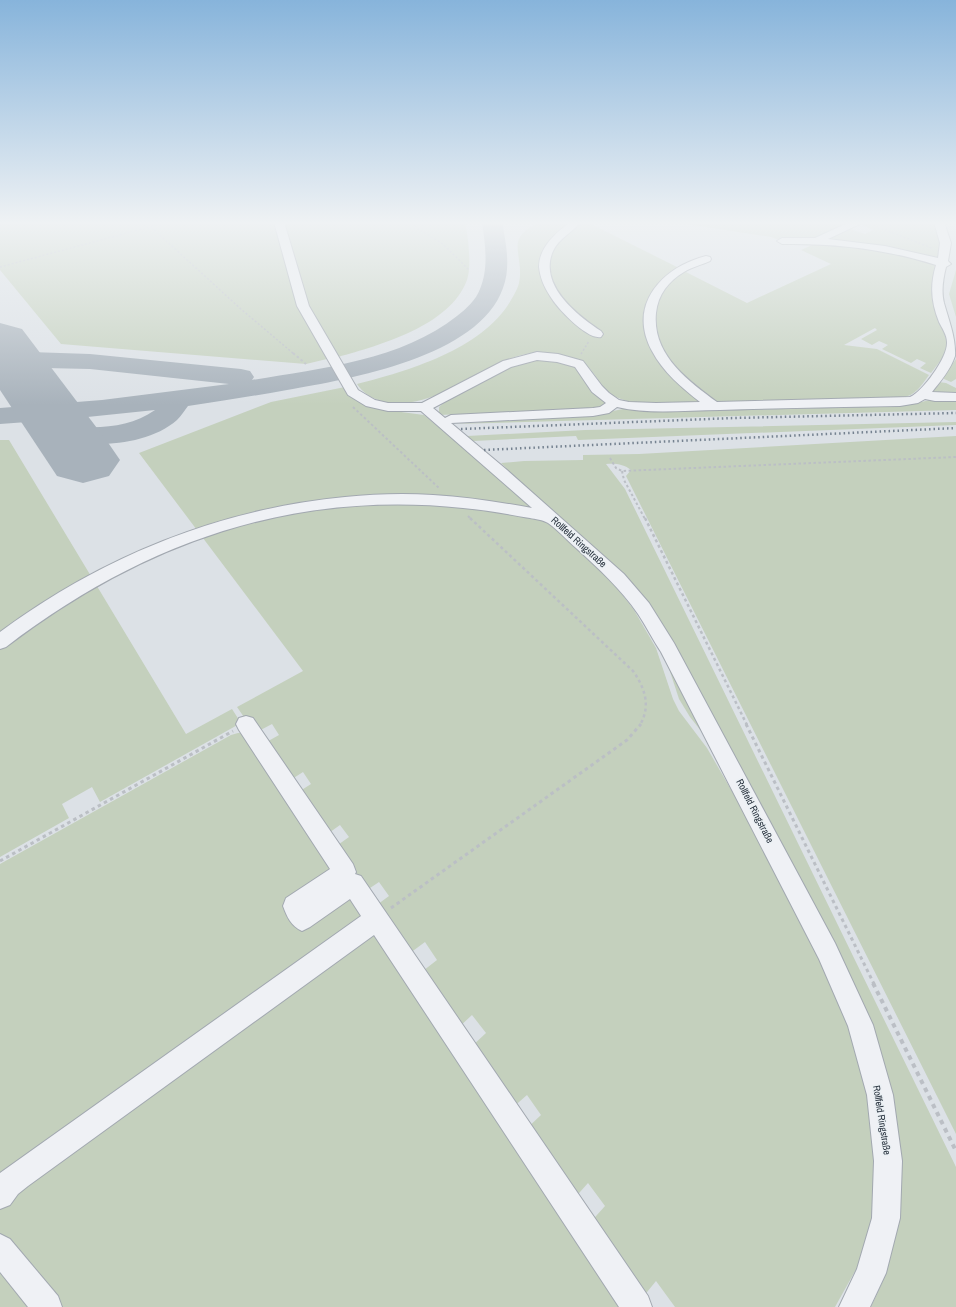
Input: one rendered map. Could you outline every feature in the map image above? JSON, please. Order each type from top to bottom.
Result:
[{"type":"lane","points":[[296,283],[303,306],[353,392],[372,403],[388,407],[424,406],[507,364],[526,358],[547,357],[576,363],[585,370],[597,389],[604,396],[615,403],[629,406],[714,406],[911,401],[922,394],[948,359],[954,348],[937,293],[938,283]]},
{"type":"lane","points":[[548,283],[550,289],[560,304],[576,319],[595,333]]},
{"type":"lane","points":[[664,283],[652,303],[649,320],[655,345],[665,362],[690,389],[714,406]]},
{"type":"lane","points":[[922,394],[935,397],[956,397]]},
{"type":"lane","points":[[451,419],[593,412],[604,410],[615,403]]},
{"type":"lane","name":"Rollfeld Ringstraße","points":[[424,406],[618,578],[643,608],[668,648],[744,790],[827,951],[860,1025],[880,1095],[888,1161],[886,1218],[871,1272],[854,1307]]},
{"type":"lane","points":[[0,642],[43,611],[93,580],[148,552],[226,525],[278,512],[336,502],[406,498],[453,501],[494,506],[552,518]]},
{"type":"lane","points":[[246,724],[345,872],[294,906],[302,919],[353,884],[637,1307]]},
{"type":"lane","points":[[0,1195],[8,1184],[18,1176],[376,919]]},
{"type":"lane","points":[[0,1249],[47,1307]]},
{"type":"path","points":[[212,283],[306,364]]},
{"type":"path","points":[[576,363],[595,333]]},
{"type":"path","points":[[351,405],[633,671],[643,686],[646,712],[639,727],[626,740],[376,919]]},
{"type":"path","points":[[610,458],[616,468],[622,472],[956,457]]},
{"type":"path","points":[[622,472],[624,480],[644,516],[956,1151]]},
{"type":"path","points":[[0,861],[246,724]]},
{"type":"green space","points":[[11,283],[291,283],[298,307],[327,359],[306,364],[61,344]]},
{"type":"green space","points":[[301,283],[465,283],[458,296],[446,310],[430,321],[393,339],[338,357],[308,305]]},
{"type":"green space","points":[[518,283],[546,283],[554,300],[564,312],[597,335],[599,334],[587,326],[564,305],[551,283],[663,283],[649,304],[647,322],[651,340],[660,358],[674,375],[708,404],[653,405],[621,399],[606,390],[589,368],[583,364],[568,357],[541,353],[526,354],[512,358],[437,395],[409,402],[395,403],[381,401],[365,393],[357,384],[421,365],[443,356],[463,345],[482,332],[498,317],[516,292]]},
{"type":"green space","points":[[666,283],[708,283],[747,303],[790,283],[934,283],[931,291],[948,345],[944,356],[931,373],[920,368],[926,363],[917,359],[911,363],[882,349],[888,345],[879,341],[872,345],[861,339],[877,330],[875,328],[844,345],[877,349],[929,375],[915,392],[907,397],[714,403],[701,395],[658,349],[653,302],[658,290]]},
{"type":"green space","points":[[952,283],[956,283],[956,317],[949,294]]},
{"type":"green space","points":[[538,359],[562,362],[575,367],[579,370],[599,397],[604,401],[604,405],[599,408],[439,415],[439,407],[445,402],[512,367]]},
{"type":"green space","points":[[956,359],[956,379],[951,382],[943,377]]},
{"type":"green space","points":[[939,382],[946,383],[956,388],[956,395],[935,393],[932,390]]},
{"type":"green space","points":[[345,387],[386,410],[424,415],[489,469],[612,581],[634,610],[656,648],[673,699],[679,711],[707,748],[737,800],[816,952],[850,1028],[868,1093],[876,1158],[874,1210],[859,1264],[835,1307],[675,1307],[656,1281],[639,1302],[588,1225],[605,1206],[588,1183],[572,1201],[524,1131],[541,1115],[527,1095],[511,1109],[470,1048],[486,1033],[472,1015],[457,1029],[419,974],[437,960],[425,942],[406,956],[374,907],[389,896],[379,882],[364,892],[335,847],[349,837],[340,825],[326,835],[297,793],[311,784],[303,772],[289,781],[263,744],[279,735],[272,724],[255,733],[237,707],[303,671],[139,453],[271,402]]},
{"type":"green space","points":[[956,399],[956,410],[453,424],[593,415],[623,409],[653,412],[903,406],[930,400]]},
{"type":"green space","points":[[956,422],[956,425],[578,440],[576,436],[473,441],[467,436],[585,430]]},
{"type":"green space","points":[[956,436],[956,1134],[626,476],[631,470],[619,464],[606,464],[625,489],[956,1167],[956,1307],[871,1307],[882,1283],[898,1223],[890,1095],[672,645],[504,468],[506,468],[501,463],[583,460],[583,455],[639,454]]},
{"type":"green space","points":[[0,440],[9,440],[186,734],[232,709],[241,723],[100,802],[92,787],[62,804],[69,818],[0,857]]},
{"type":"green space","points":[[663,650],[709,741],[690,717],[679,699]]},
{"type":"green space","points":[[243,733],[630,1307],[0,1307],[0,864],[231,735]]},
{"type":"taxiway","points":[[0,416],[102,408],[169,400],[320,376],[386,361],[426,345],[461,325],[480,307],[488,296],[493,283]]},
{"type":"taxiway","points":[[0,359],[60,359],[90,361],[241,377]]},
{"type":"taxiway","points":[[63,433],[92,436],[126,433],[142,429],[156,422],[168,413],[177,402]]},
{"type":"runway","points":[[0,342],[83,460]]},
{"type":"railway","points":[[461,429],[734,418],[956,413]]},
{"type":"railway","points":[[484,450],[956,428]]}]
